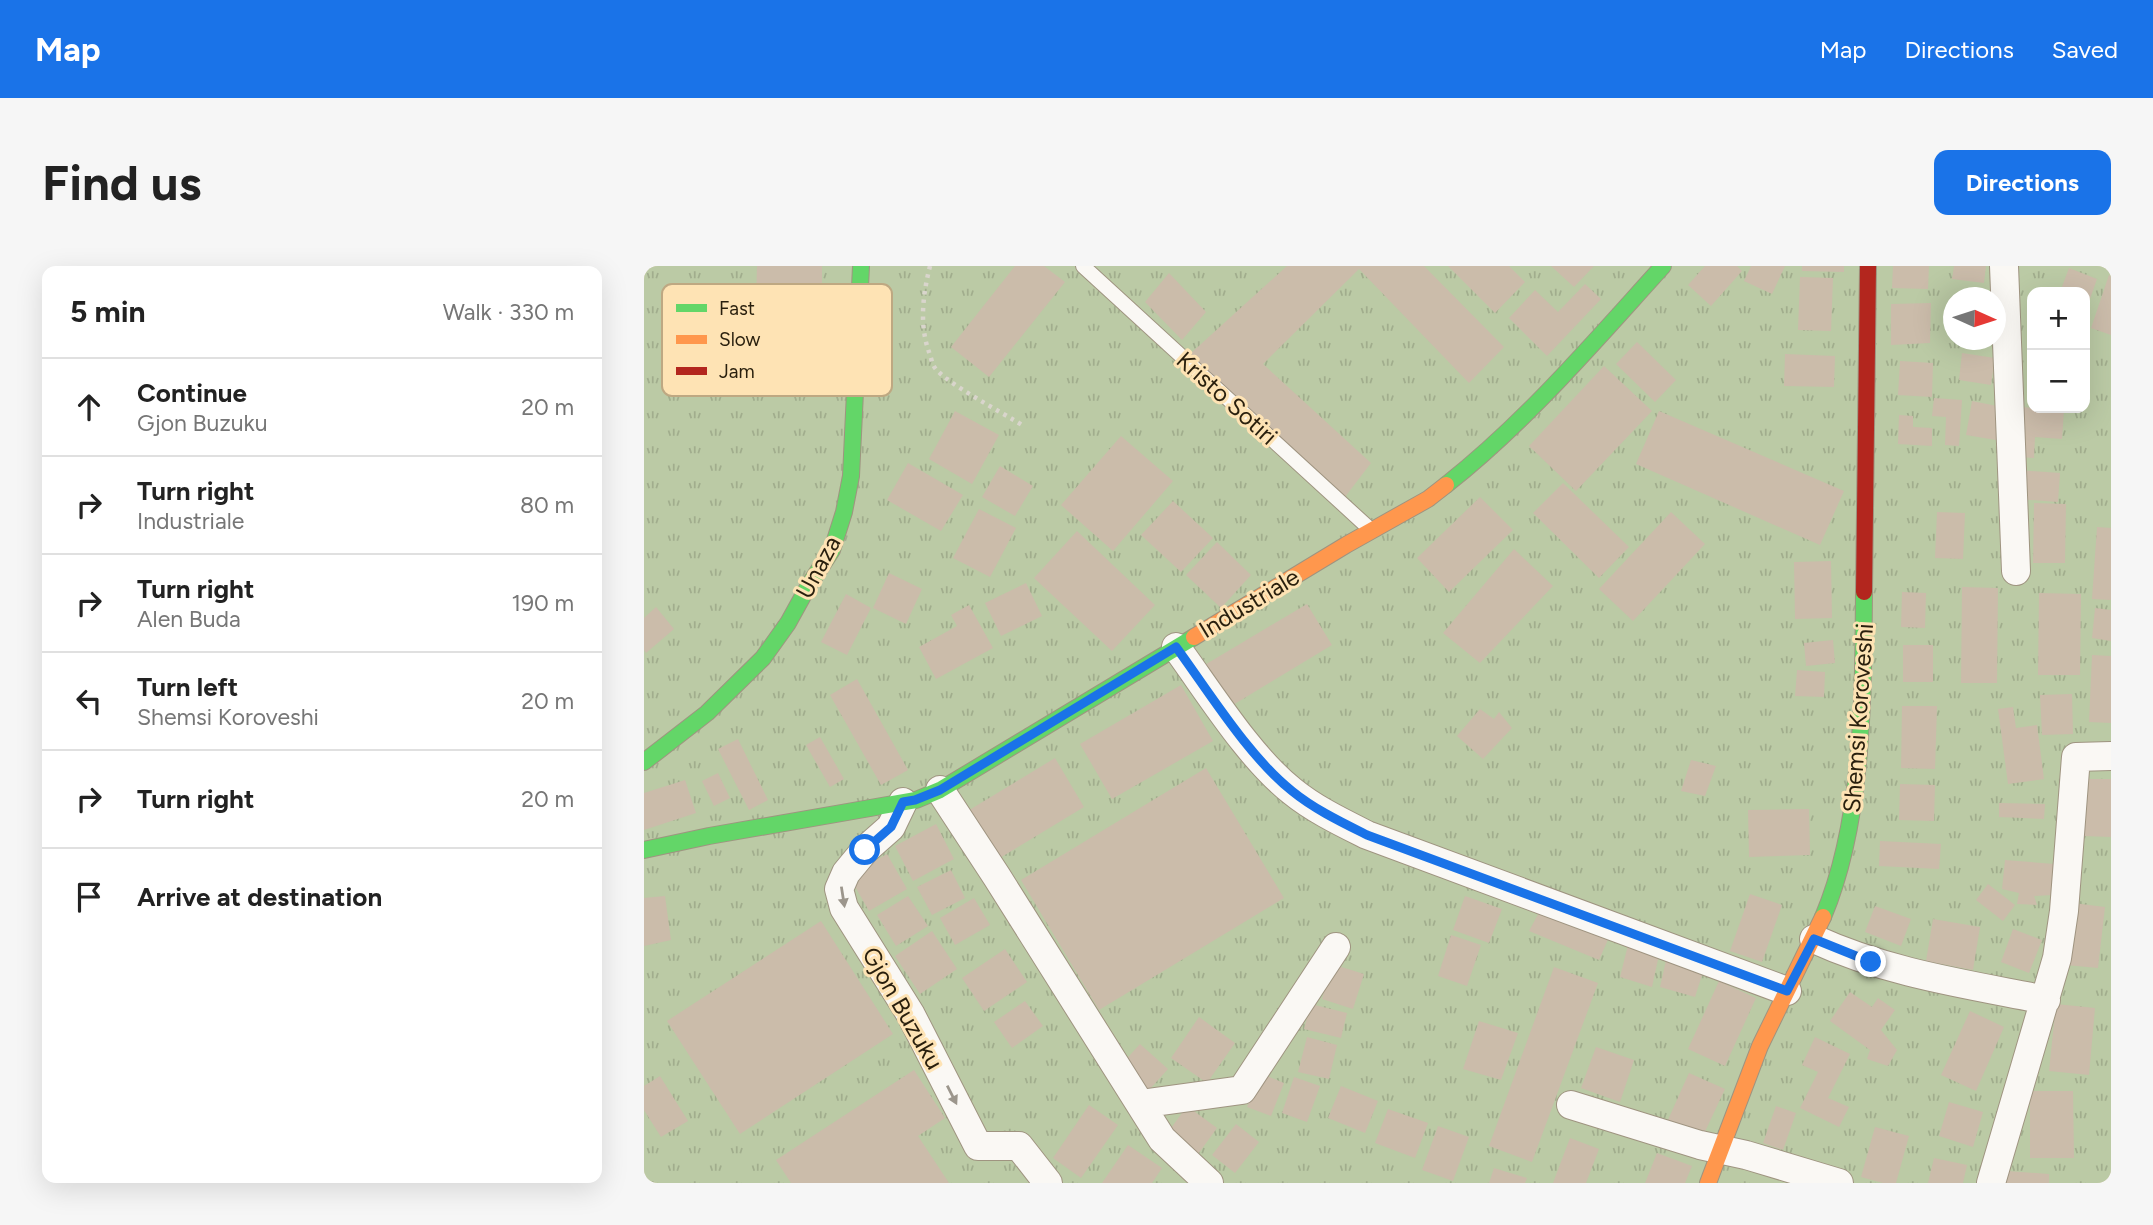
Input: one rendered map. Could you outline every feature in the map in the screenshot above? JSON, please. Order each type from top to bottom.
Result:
[{"type":"main road","name":"Unaza","points":[[860,284],[861,266]]},
{"type":"main road","name":"Industriale","points":[[644,850],[915,800],[940,790],[1371,530],[1428,499],[1475,462],[1528,413],[1663,266]]},
{"type":"main road","name":"Shemsi Koroveshi","points":[[1708,1183],[1760,1046],[1814,939],[1829,903],[1850,824],[1860,741],[1866,535],[1868,266]]},
{"type":"main road","name":"Unaza","points":[[644,762],[707,713],[763,658],[788,623],[832,550],[844,512],[851,476],[855,396]]},
{"type":"street","points":[[2004,266],[2016,570]]},
{"type":"street","points":[[1176,647],[1268,768],[1291,791],[1324,813],[1367,835],[1787,991]]},
{"type":"street","points":[[1991,1183],[2057,958],[2064,911],[2076,757],[2111,756]]},
{"type":"street","points":[[940,790],[1162,1139],[1209,1183]]},
{"type":"street","name":"Gjon Buzuku","points":[[903,802],[891,827],[865,850],[846,873],[839,889],[844,908],[911,1015],[978,1146],[1019,1146],[1048,1183]]},
{"type":"street","points":[[1814,939],[1902,971],[2046,1000]]},
{"type":"street","points":[[1140,1104],[1242,1090],[1336,947]]},
{"type":"street","points":[[1571,1105],[1839,1183]]},
{"type":"lane","name":"Kristo Sotiri","points":[[1083,266],[1371,530]]},
{"type":"path","points":[[930,266],[924,288],[923,313],[926,342],[934,368],[1022,425]]},
{"type":"green space","points":[[644,266],[2111,266],[2111,1183],[644,1183]]},
{"type":"building","points":[[757,266],[822,266],[822,284],[756,284]]},
{"type":"building","points":[[1015,266],[1044,266],[1065,282],[989,377],[951,347]]},
{"type":"building","points":[[1287,266],[1424,266],[1504,347],[1469,383],[1359,269],[1263,364],[1371,463],[1345,497],[1190,354]]},
{"type":"building","points":[[1448,266],[1509,266],[1525,282],[1495,313]]},
{"type":"building","points":[[1551,266],[1594,266],[1574,287]]},
{"type":"building","points":[[1705,266],[1737,266],[1742,271],[1711,306],[1688,285]]},
{"type":"building","points":[[1751,266],[1785,266],[1772,294],[1744,281]]},
{"type":"building","points":[[1802,266],[1844,266],[1844,272],[1802,271]]},
{"type":"building","points":[[1893,266],[1929,266],[1928,289],[1892,288]]},
{"type":"building","points":[[1954,266],[1986,266],[1984,283],[1952,279]]},
{"type":"building","points":[[2069,268],[2097,279],[2090,299],[2090,287],[2062,287]]},
{"type":"building","points":[[1169,273],[1206,312],[1182,340],[1145,302]]},
{"type":"building","points":[[2109,275],[2111,276],[2111,335],[2091,328]]},
{"type":"building","points":[[1800,277],[1833,278],[1831,331],[1798,330]]},
{"type":"building","points":[[1585,284],[1601,299],[1547,356],[1509,318],[1535,290],[1558,312]]},
{"type":"building","points":[[1931,303],[1930,343],[1891,345],[1891,304]]},
{"type":"building","points":[[1637,342],[1676,380],[1655,402],[1616,364]]},
{"type":"building","points":[[1962,353],[1995,358],[1991,385],[1959,380]]},
{"type":"building","points":[[1785,354],[1835,356],[1834,387],[1784,386]]},
{"type":"building","points":[[1900,361],[1933,363],[1932,397],[1898,395]]},
{"type":"building","points":[[1604,366],[1652,411],[1576,491],[1529,446]]},
{"type":"building","points":[[1934,398],[1962,400],[1959,446],[1945,445],[1946,417],[1932,416]]},
{"type":"building","points":[[1972,401],[2002,407],[1996,440],[1966,435]]},
{"type":"building","points":[[2021,407],[2027,407],[2027,413],[2064,413],[2062,439],[2035,437],[2034,458],[2018,457]]},
{"type":"building","points":[[955,411],[999,435],[972,484],[929,459]]},
{"type":"building","points":[[1659,411],[1844,491],[1820,545],[1636,464]]},
{"type":"building","points":[[1899,415],[1913,416],[1913,427],[1932,428],[1932,446],[1898,444]]},
{"type":"building","points":[[1121,436],[1173,481],[1113,551],[1061,505]]},
{"type":"building","points":[[908,463],[963,495],[941,531],[887,500]]},
{"type":"building","points":[[1000,466],[1033,486],[1015,516],[982,497]]},
{"type":"building","points":[[2018,470],[2060,473],[2058,502],[2017,499]]},
{"type":"building","points":[[1563,483],[1629,547],[1599,578],[1533,513]]},
{"type":"building","points":[[1480,497],[1513,530],[1449,592],[1417,558]]},
{"type":"building","points":[[1173,501],[1213,538],[1181,572],[1141,535]]},
{"type":"building","points":[[2034,503],[2066,504],[2065,563],[2033,563]]},
{"type":"building","points":[[979,509],[1016,528],[990,577],[953,558]]},
{"type":"building","points":[[1671,512],[1705,544],[1633,621],[1599,589]]},
{"type":"building","points":[[1937,512],[1965,513],[1963,559],[1935,558]]},
{"type":"building","points":[[2097,527],[2111,528],[2111,600],[2092,599]]},
{"type":"building","points":[[1077,531],[1155,605],[1112,651],[1034,578]]},
{"type":"building","points":[[1217,542],[1251,575],[1221,608],[1186,575]]},
{"type":"building","points":[[1514,549],[1553,586],[1480,663],[1443,633]]},
{"type":"building","points":[[1831,561],[1832,618],[1795,619],[1794,562]]},
{"type":"building","points":[[889,573],[922,589],[906,624],[873,608]]},
{"type":"building","points":[[1026,583],[1042,616],[1001,636],[985,603]]},
{"type":"building","points":[[1962,587],[1998,588],[1997,683],[1961,683]]},
{"type":"building","points":[[1902,592],[1926,593],[1925,628],[1901,627]]},
{"type":"building","points":[[2039,593],[2081,594],[2080,675],[2038,675]]},
{"type":"building","points":[[846,594],[871,608],[847,655],[821,642]]},
{"type":"building","points":[[1307,604],[1332,645],[1228,708],[1203,666]]},
{"type":"building","points":[[969,605],[993,648],[936,679],[919,647],[957,626],[951,615]]},
{"type":"building","points":[[656,607],[674,629],[646,653],[644,618]]},
{"type":"building","points":[[2095,608],[2111,610],[2111,641],[2092,638]]},
{"type":"building","points":[[1833,640],[1835,663],[1806,666],[1804,643]]},
{"type":"building","points":[[1903,645],[1933,645],[1933,682],[1903,682]]},
{"type":"building","points":[[2092,655],[2111,656],[2111,723],[2089,722]]},
{"type":"building","points":[[1797,670],[1825,672],[1824,697],[1795,696]]},
{"type":"building","points":[[857,679],[908,770],[881,785],[830,695]]},
{"type":"building","points":[[1181,685],[1213,741],[1112,799],[1080,744]]},
{"type":"building","points":[[2072,694],[2073,734],[2042,735],[2040,695]]},
{"type":"building","points":[[1902,706],[1937,706],[1935,769],[1901,768]]},
{"type":"building","points":[[2013,707],[2016,728],[2037,725],[2044,779],[2008,784],[1998,709]]},
{"type":"building","points":[[1480,709],[1494,719],[1499,712],[1512,728],[1483,759],[1457,736]]},
{"type":"building","points":[[820,737],[844,779],[830,787],[806,745]]},
{"type":"building","points":[[738,739],[768,800],[749,810],[718,749]]},
{"type":"building","points":[[1055,758],[1084,807],[995,861],[966,812]]},
{"type":"building","points":[[1691,760],[1716,766],[1705,796],[1681,791]]},
{"type":"building","points":[[1206,768],[1284,898],[1099,1010],[1021,880]]},
{"type":"building","points":[[718,773],[730,798],[714,806],[702,781]]},
{"type":"building","points":[[2084,779],[2111,779],[2111,837],[2083,836]]},
{"type":"building","points":[[685,780],[696,813],[644,830],[644,793]]},
{"type":"building","points":[[1900,784],[1935,785],[1934,821],[1899,820]]},
{"type":"building","points":[[1999,803],[2045,804],[2044,819],[1999,817]]},
{"type":"building","points":[[1809,809],[1810,855],[1749,857],[1748,810]]},
{"type":"building","points":[[936,824],[954,859],[913,881],[895,846]]},
{"type":"building","points":[[1880,841],[1941,844],[1939,869],[1879,866]]},
{"type":"building","points":[[887,854],[907,889],[869,911],[849,876]]},
{"type":"building","points":[[2005,860],[2054,864],[2053,895],[2034,896],[2037,905],[2017,904],[2019,893],[2002,889]]},
{"type":"building","points":[[951,870],[965,898],[932,915],[917,887]]},
{"type":"building","points":[[1988,884],[2015,905],[2003,921],[1976,900]]},
{"type":"building","points":[[1750,894],[1782,905],[1762,962],[1730,951]]},
{"type":"building","points":[[665,896],[671,940],[644,946],[644,898]]},
{"type":"building","points":[[908,896],[928,926],[896,946],[877,915]]},
{"type":"building","points":[[1465,896],[1502,909],[1489,943],[1453,930]]},
{"type":"building","points":[[974,898],[990,925],[955,945],[940,918]]},
{"type":"building","points":[[2073,903],[2105,907],[2098,968],[2066,965]]},
{"type":"building","points":[[1875,906],[1911,919],[1901,946],[1865,932]]},
{"type":"building","points":[[1542,907],[1610,935],[1599,960],[1529,931]]},
{"type":"building","points":[[1933,919],[1980,927],[1973,970],[1926,961]]},
{"type":"building","points":[[821,921],[893,1034],[740,1134],[667,1021]]},
{"type":"building","points":[[2013,929],[2042,940],[2029,973],[2001,962]]},
{"type":"building","points":[[932,931],[957,969],[920,994],[895,956]]},
{"type":"building","points":[[1451,935],[1481,945],[1467,986],[1438,976]]},
{"type":"building","points":[[1628,945],[1659,955],[1652,987],[1620,977]]},
{"type":"building","points":[[1005,949],[1027,982],[984,1011],[962,978]]},
{"type":"building","points":[[1667,956],[1704,969],[1695,997],[1660,987]]},
{"type":"building","points":[[1332,964],[1364,974],[1353,1009],[1322,999]]},
{"type":"building","points":[[1554,967],[1598,983],[1532,1162],[1489,1146]]},
{"type":"building","points":[[1719,981],[1756,998],[1725,1066],[1688,1049]]},
{"type":"building","points":[[1850,992],[1872,1007],[1878,998],[1895,1010],[1881,1030],[1897,1050],[1888,1066],[1867,1059],[1870,1050],[1830,1021]]},
{"type":"building","points":[[1025,1001],[1043,1026],[1012,1048],[994,1022]]},
{"type":"building","points":[[1311,1004],[1347,1013],[1341,1038],[1304,1029]]},
{"type":"building","points":[[2056,1004],[2095,1008],[2089,1075],[2049,1071]]},
{"type":"building","points":[[1970,1011],[2004,1027],[1976,1091],[1941,1075]]},
{"type":"building","points":[[1199,1017],[1235,1043],[1207,1083],[1171,1058]]},
{"type":"building","points":[[1479,1021],[1518,1033],[1501,1080],[1463,1069]]},
{"type":"building","points":[[1307,1037],[1337,1045],[1329,1079],[1298,1072]]},
{"type":"building","points":[[1815,1037],[1850,1054],[1828,1098],[1849,1107],[1839,1127],[1800,1108],[1818,1072],[1802,1065]]},
{"type":"building","points":[[1140,1044],[1168,1069],[1149,1090],[1121,1065]]},
{"type":"building","points":[[1596,1047],[1634,1060],[1620,1102],[1581,1088]]},
{"type":"building","points":[[914,1070],[945,1118],[918,1136],[949,1183],[791,1183],[776,1160]]},
{"type":"building","points":[[1260,1073],[1284,1083],[1271,1116],[1247,1107]]},
{"type":"building","points":[[1689,1073],[1725,1089],[1702,1138],[1667,1122]]},
{"type":"building","points":[[660,1076],[688,1121],[661,1137],[644,1110],[644,1086]]},
{"type":"building","points":[[1294,1077],[1320,1086],[1307,1122],[1282,1113]]},
{"type":"building","points":[[1341,1086],[1378,1101],[1365,1133],[1328,1118]]},
{"type":"building","points":[[2030,1091],[2073,1091],[2074,1158],[2030,1158]]},
{"type":"building","points":[[1949,1102],[1983,1112],[1973,1147],[1939,1136]]},
{"type":"building","points":[[1089,1105],[1118,1125],[1081,1178],[1053,1158]]},
{"type":"building","points":[[1187,1106],[1217,1128],[1196,1157],[1166,1135]]},
{"type":"building","points":[[1776,1106],[1796,1113],[1783,1150],[1763,1143]]},
{"type":"building","points":[[1388,1109],[1428,1123],[1415,1158],[1375,1143]]},
{"type":"building","points":[[1236,1124],[1259,1142],[1235,1173],[1212,1155]]},
{"type":"building","points":[[1438,1126],[1469,1137],[1453,1181],[1422,1170]]},
{"type":"building","points":[[1875,1127],[1909,1136],[1896,1183],[1883,1183],[1861,1177]]},
{"type":"building","points":[[1570,1138],[1599,1149],[1586,1183],[1553,1183]]},
{"type":"building","points":[[1128,1145],[1162,1168],[1152,1183],[1102,1183]]},
{"type":"building","points":[[1657,1153],[1692,1166],[1685,1183],[1645,1183]]},
{"type":"building","points":[[1934,1158],[1967,1165],[1963,1183],[1928,1183]]},
{"type":"building","points":[[1494,1168],[1527,1178],[1525,1183],[1489,1183]]},
{"type":"building","points":[[2007,1171],[2049,1174],[2049,1183],[2006,1183]]},
{"type":"traffic: fast","points":[[860,284],[861,266]]},
{"type":"traffic: fast","points":[[1446,485],[1532,408],[1663,266]]},
{"type":"traffic: fast","points":[[644,762],[707,713],[763,658],[788,623],[832,550],[844,512],[851,476],[855,396]]},
{"type":"traffic: fast","points":[[1823,917],[1847,840],[1854,799],[1861,715],[1864,592]]},
{"type":"traffic: fast","points":[[644,850],[916,800],[940,790],[1194,637]]},
{"type":"traffic: slow","points":[[1194,637],[1428,499],[1446,485]]},
{"type":"traffic: slow","points":[[1708,1183],[1760,1046],[1823,917]]},
{"type":"traffic: jam","points":[[1864,592],[1868,266]]},
{"type":"route","points":[[865,850],[891,827],[903,802],[940,790],[1176,647],[1240,734],[1291,791],[1324,813],[1367,835],[1787,991],[1814,939],[1871,962]]}]
